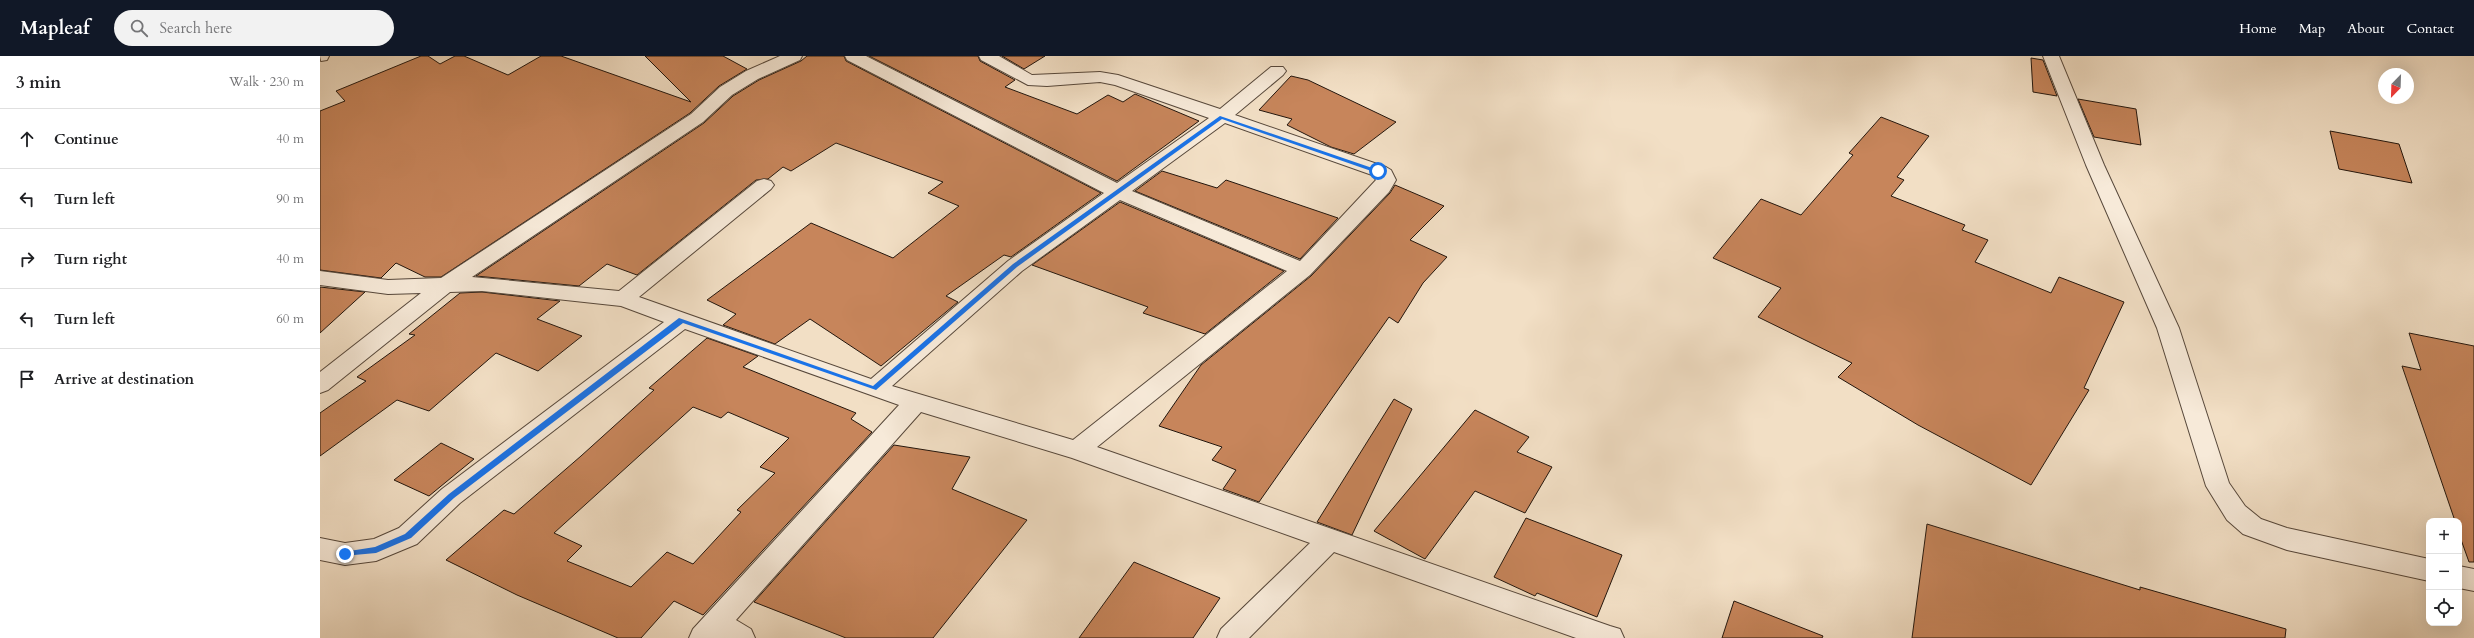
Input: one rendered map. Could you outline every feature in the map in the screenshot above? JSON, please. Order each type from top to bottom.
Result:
[{"type":"street","points":[[320,384],[444,286],[697,118],[726,91],[752,75],[794,56]]},
{"type":"street","points":[[854,56],[1118,192],[1303,270]]},
{"type":"street","points":[[987,56],[1028,80],[1047,81],[1100,77],[1118,80],[1384,174],[1386,180],[1382,188],[1303,270],[1077,450]]},
{"type":"street","points":[[2051,56],[2095,165],[2168,328],[2218,486],[2236,513],[2252,527],[2287,539],[2426,569]]},
{"type":"street","points":[[874,389],[1015,266],[1222,117],[1277,71]]},
{"type":"street","points":[[623,299],[764,185]]},
{"type":"street","points":[[320,278],[388,287],[482,284],[623,299],[874,389],[1077,450],[1610,638]]},
{"type":"street","points":[[320,549],[345,554],[376,550],[408,536],[451,496],[682,320]]},
{"type":"street","points":[[741,638],[710,631],[917,402]]},
{"type":"street","points":[[1231,638],[1330,539]]},
{"type":"street","points":[[2462,578],[2474,580]]},
{"type":"building","points":[[421,56],[428,56],[440,64],[455,56],[464,56],[508,75],[541,56],[561,56],[691,102],[645,56],[723,56],[747,69],[719,86],[690,113],[441,277],[425,277],[396,263],[381,278],[320,270],[320,111],[345,101],[336,91]]},
{"type":"building","points":[[807,56],[844,56],[846,61],[1101,193],[1011,257],[1004,255],[946,296],[958,302],[881,366],[810,319],[775,344],[723,325],[736,314],[707,300],[811,223],[893,258],[959,206],[928,193],[943,182],[836,143],[791,171],[783,167],[768,179],[756,180],[637,275],[607,264],[579,286],[476,276],[704,123],[733,96],[759,80],[801,61]]},
{"type":"building","points":[[869,56],[978,56],[980,61],[1015,80],[1005,87],[1077,114],[1108,95],[1123,102],[1135,94],[1199,121],[1117,181]]},
{"type":"building","points":[[1002,56],[1045,56],[1024,69]]},
{"type":"building","points":[[2031,58],[2043,60],[2057,96],[2033,92]]},
{"type":"building","points":[[1291,76],[1308,80],[1396,122],[1354,154],[1331,147],[1287,125],[1292,119],[1259,110]]},
{"type":"building","points":[[2078,99],[2136,109],[2141,145],[2094,137]]},
{"type":"building","points":[[1881,117],[1929,136],[1897,177],[1904,180],[1891,196],[1965,225],[1962,230],[1988,240],[1975,262],[2051,293],[2059,277],[2124,302],[2084,388],[2089,390],[2031,485],[1918,425],[1838,377],[1852,363],[1758,317],[1781,288],[1713,258],[1761,199],[1801,215],[1853,155],[1849,153]]},
{"type":"building","points":[[2330,131],[2399,144],[2412,183],[2339,169]]},
{"type":"building","points":[[1162,171],[1217,188],[1226,180],[1338,218],[1300,259],[1135,191]]},
{"type":"building","points":[[1395,185],[1444,206],[1410,240],[1447,257],[1423,283],[1398,323],[1389,317],[1259,502],[1223,489],[1236,470],[1212,460],[1222,447],[1159,426],[1201,365],[1311,276],[1390,193]]},
{"type":"building","points":[[1120,202],[1284,271],[1205,334],[1143,313],[1148,307],[1032,265]]},
{"type":"building","points":[[320,287],[365,292],[320,333]]},
{"type":"building","points":[[482,292],[560,301],[537,319],[582,336],[538,371],[496,353],[429,411],[397,400],[320,456],[320,413],[366,381],[357,377],[415,335],[409,334],[460,293]]},
{"type":"building","points":[[2409,333],[2474,346],[2474,562],[2469,562],[2462,542],[2462,518],[2454,518],[2402,366],[2421,370]]},
{"type":"building","points":[[707,338],[758,356],[743,367],[856,413],[851,419],[872,432],[703,615],[674,601],[641,638],[618,638],[517,595],[446,560],[504,510],[514,514],[654,390],[649,388]],"holes":[[[693,407],[721,418],[728,412],[789,438],[760,467],[775,473],[737,510],[741,512],[693,564],[667,552],[631,587],[567,561],[582,546],[554,533]]]},
{"type":"building","points":[[1394,399],[1412,409],[1352,535],[1317,522]]},
{"type":"building","points":[[1475,410],[1529,437],[1517,452],[1552,467],[1525,513],[1475,491],[1425,559],[1374,531]]},
{"type":"building","points":[[441,443],[474,459],[429,496],[394,480]]},
{"type":"building","points":[[894,445],[970,457],[952,489],[1027,520],[933,638],[846,638],[754,602]]},
{"type":"building","points":[[1526,518],[1622,555],[1597,617],[1537,593],[1535,596],[1494,577]]},
{"type":"building","points":[[1927,524],[2140,590],[2140,587],[2286,629],[2285,638],[1912,638]]},
{"type":"building","points":[[1134,562],[1220,598],[1193,638],[1079,638]]},
{"type":"building","points":[[1734,601],[1823,636],[1822,638],[1722,638]]},
{"type":"route","points":[[345,554],[376,550],[408,536],[451,496],[682,320],[874,389],[1015,266],[1222,117],[1378,171]]}]
